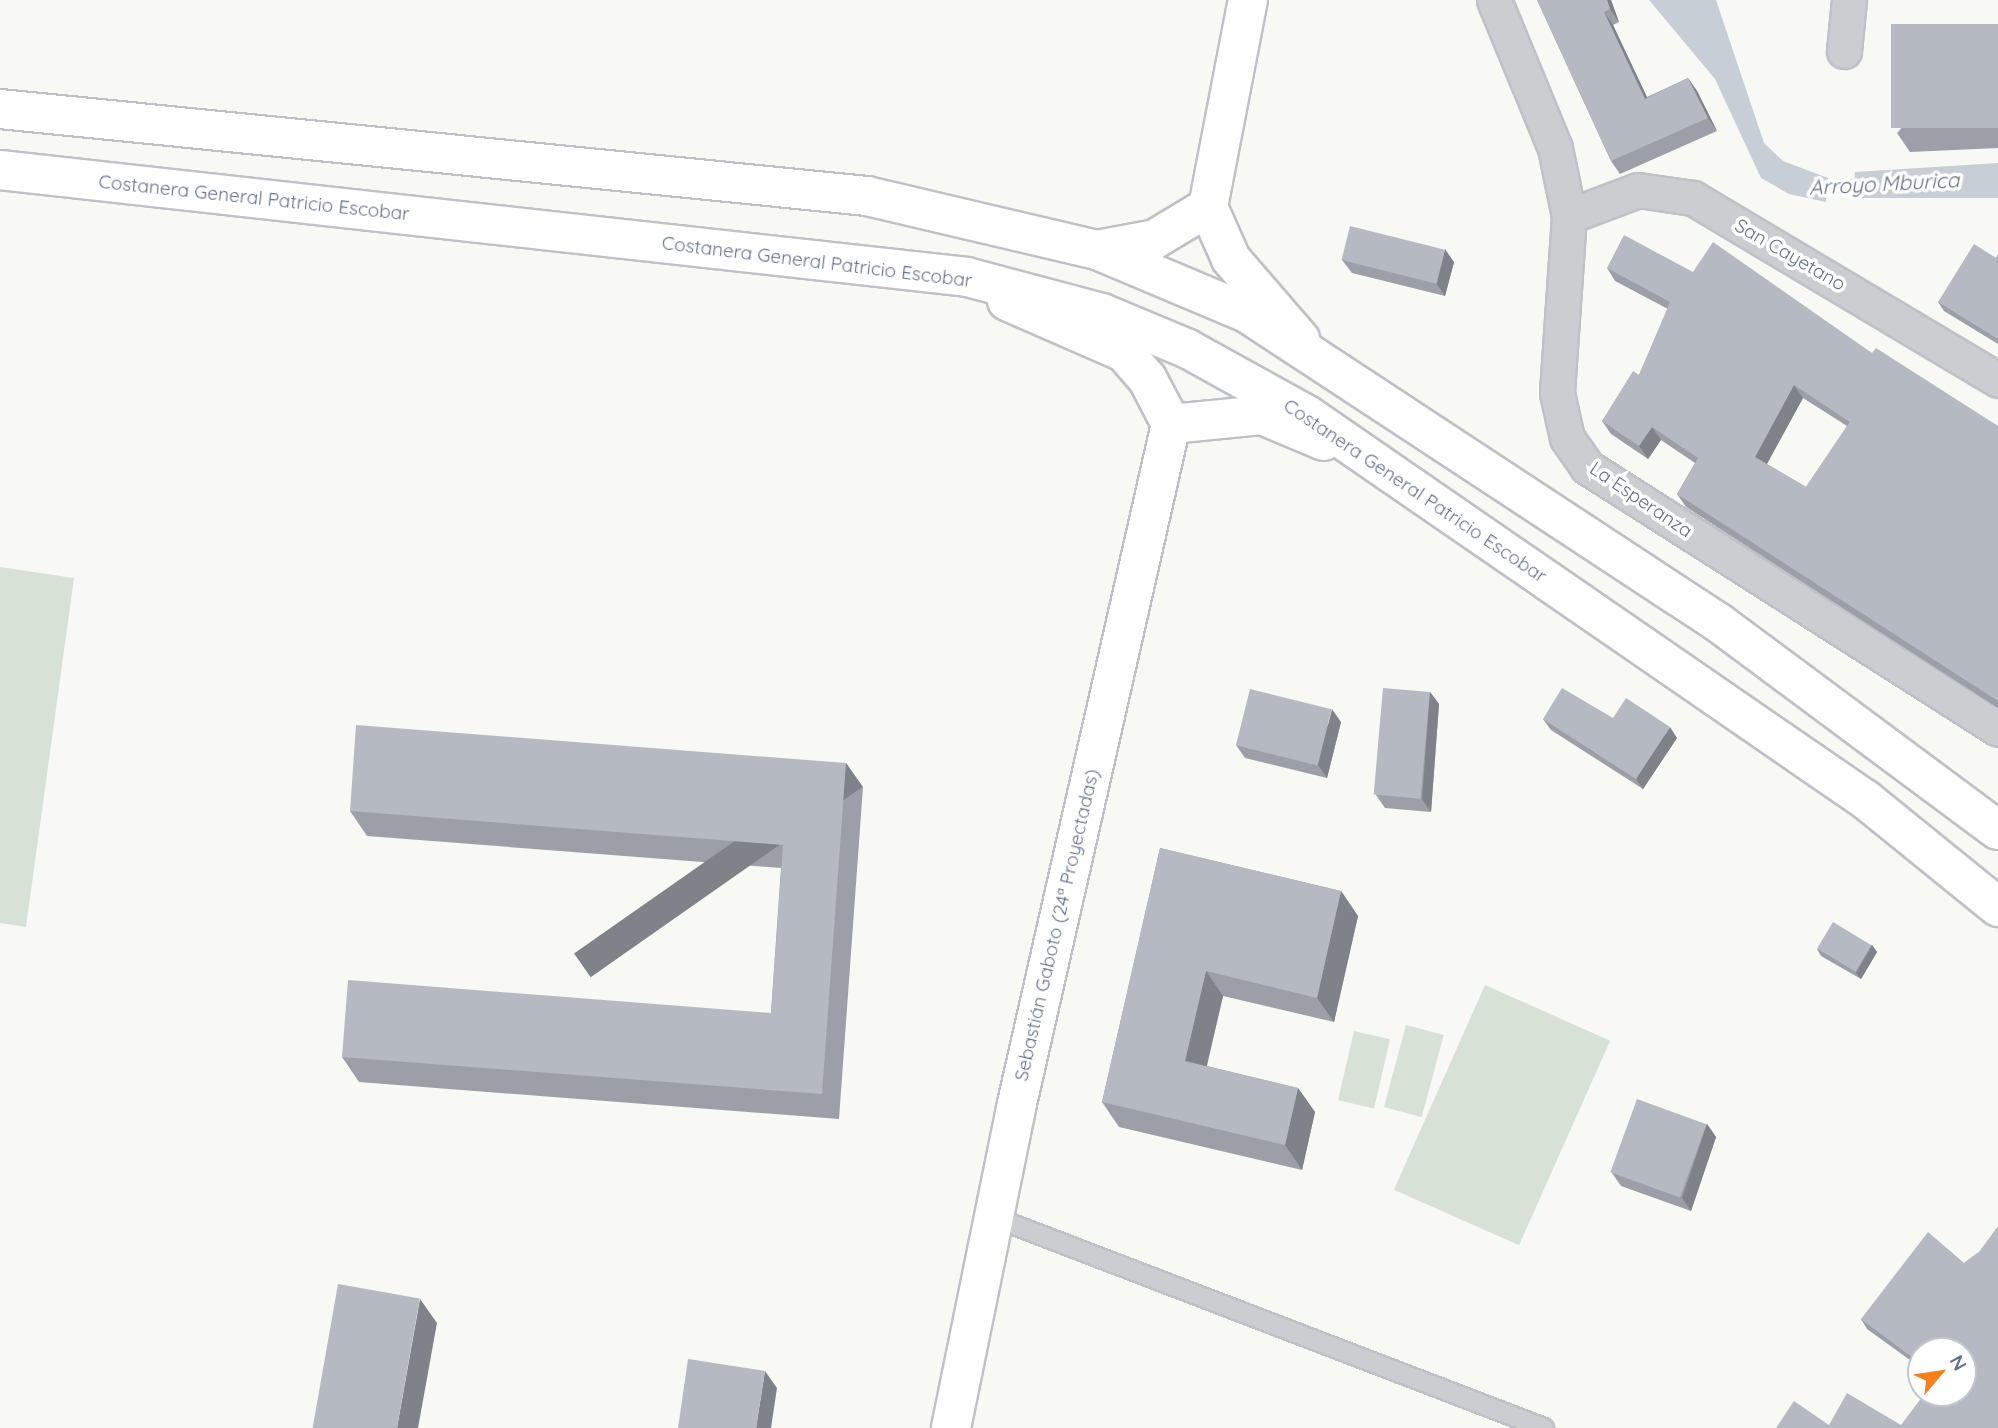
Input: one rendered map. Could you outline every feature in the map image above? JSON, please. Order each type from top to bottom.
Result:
[{"type":"main road","points":[[1248,0],[1208,207],[1231,259],[1321,362]]},
{"type":"main road","points":[[0,109],[867,196],[1097,250],[1247,313],[1719,623],[1998,830]]},
{"type":"main road","name":"Costanera General Patricio Escobar","points":[[0,170],[967,277],[1102,313],[1188,349],[1359,451],[1866,800],[1998,907]]},
{"type":"main road","points":[[1097,250],[1155,239],[1208,207]]},
{"type":"main road","points":[[967,277],[1124,352],[1147,377],[1171,424],[1262,415],[1359,451]]},
{"type":"main road","name":"Sebastián Gaboto (24ª Proyectadas)","points":[[951,1428],[1171,424]]},
{"type":"street","name":"La Esperanza","points":[[1494,0],[1555,148],[1569,216],[1557,393],[1567,438],[1587,467],[1998,729]]},
{"type":"street","points":[[1844,51],[1849,0]]},
{"type":"street","name":"San Cayetano","points":[[1569,216],[1638,190],[1693,198],[1998,380]]},
{"type":"lane","points":[[996,1218],[1544,1428]]},
{"type":"shaded area","points":[[0,567],[74,578],[26,927],[0,923]]},
{"type":"shaded area","points":[[1485,985],[1610,1041],[1519,1245],[1394,1190]]},
{"type":"shaded area","points":[[1406,1025],[1444,1035],[1422,1117],[1384,1107]]},
{"type":"shaded area","points":[[1354,1031],[1390,1039],[1374,1109],[1338,1100]]},
{"type":"water","points":[[1649,0],[1716,0],[1764,143],[1783,161],[1828,178],[1826,202],[1789,194],[1761,178],[1715,79]]},
{"type":"water","points":[[1998,163],[1998,198],[1852,198],[1855,172]]},
{"type":"building","points":[[1537,0],[1607,0],[1610,9],[1604,12],[1645,99],[1688,78],[1708,118],[1611,161]]},
{"type":"building","points":[[1891,24],[1998,24],[1998,128],[1891,128]]},
{"type":"building","points":[[1350,226],[1445,250],[1437,284],[1342,260]]},
{"type":"building","points":[[1624,235],[1693,272],[1713,242],[1872,353],[1876,348],[1998,426],[1998,701],[1677,494],[1698,458],[1652,427],[1639,446],[1602,421],[1633,371],[1639,375],[1670,302],[1607,268]],"holes":[[[1794,385],[1850,422],[1806,487],[1755,457]]]},
{"type":"building","points":[[1974,244],[1996,258],[1998,254],[1998,339],[1938,302]]},
{"type":"building","points":[[1383,688],[1430,692],[1420,799],[1374,795]]},
{"type":"building","points":[[1562,688],[1613,718],[1626,698],[1670,727],[1636,779],[1543,719]]},
{"type":"building","points":[[1250,689],[1332,709],[1317,766],[1236,745]]},
{"type":"building","points":[[356,725],[846,763],[822,1094],[342,1057],[348,980],[771,1013],[783,845],[350,811]]},
{"type":"building","points":[[1160,848],[1341,891],[1317,998],[1206,971],[1185,1061],[1298,1088],[1285,1145],[1102,1102]]},
{"type":"building","points":[[1833,922],[1872,945],[1856,972],[1817,949]]},
{"type":"building","points":[[1637,1099],[1707,1124],[1680,1198],[1610,1172]]},
{"type":"building","points":[[1998,1226],[1998,1428],[1776,1428],[1794,1401],[1829,1425],[1847,1393],[1901,1425],[1914,1407],[1977,1407],[1977,1337],[1907,1337],[1907,1354],[1861,1319],[1928,1232],[1964,1263],[1979,1252]]},
{"type":"building","points":[[338,1284],[420,1298],[397,1428],[313,1428]]},
{"type":"building","points":[[688,1359],[765,1371],[756,1428],[678,1428]]},
{"type":"waterway","name":"Arroyo Mburica","points":[[1816,186],[1866,183]]}]
